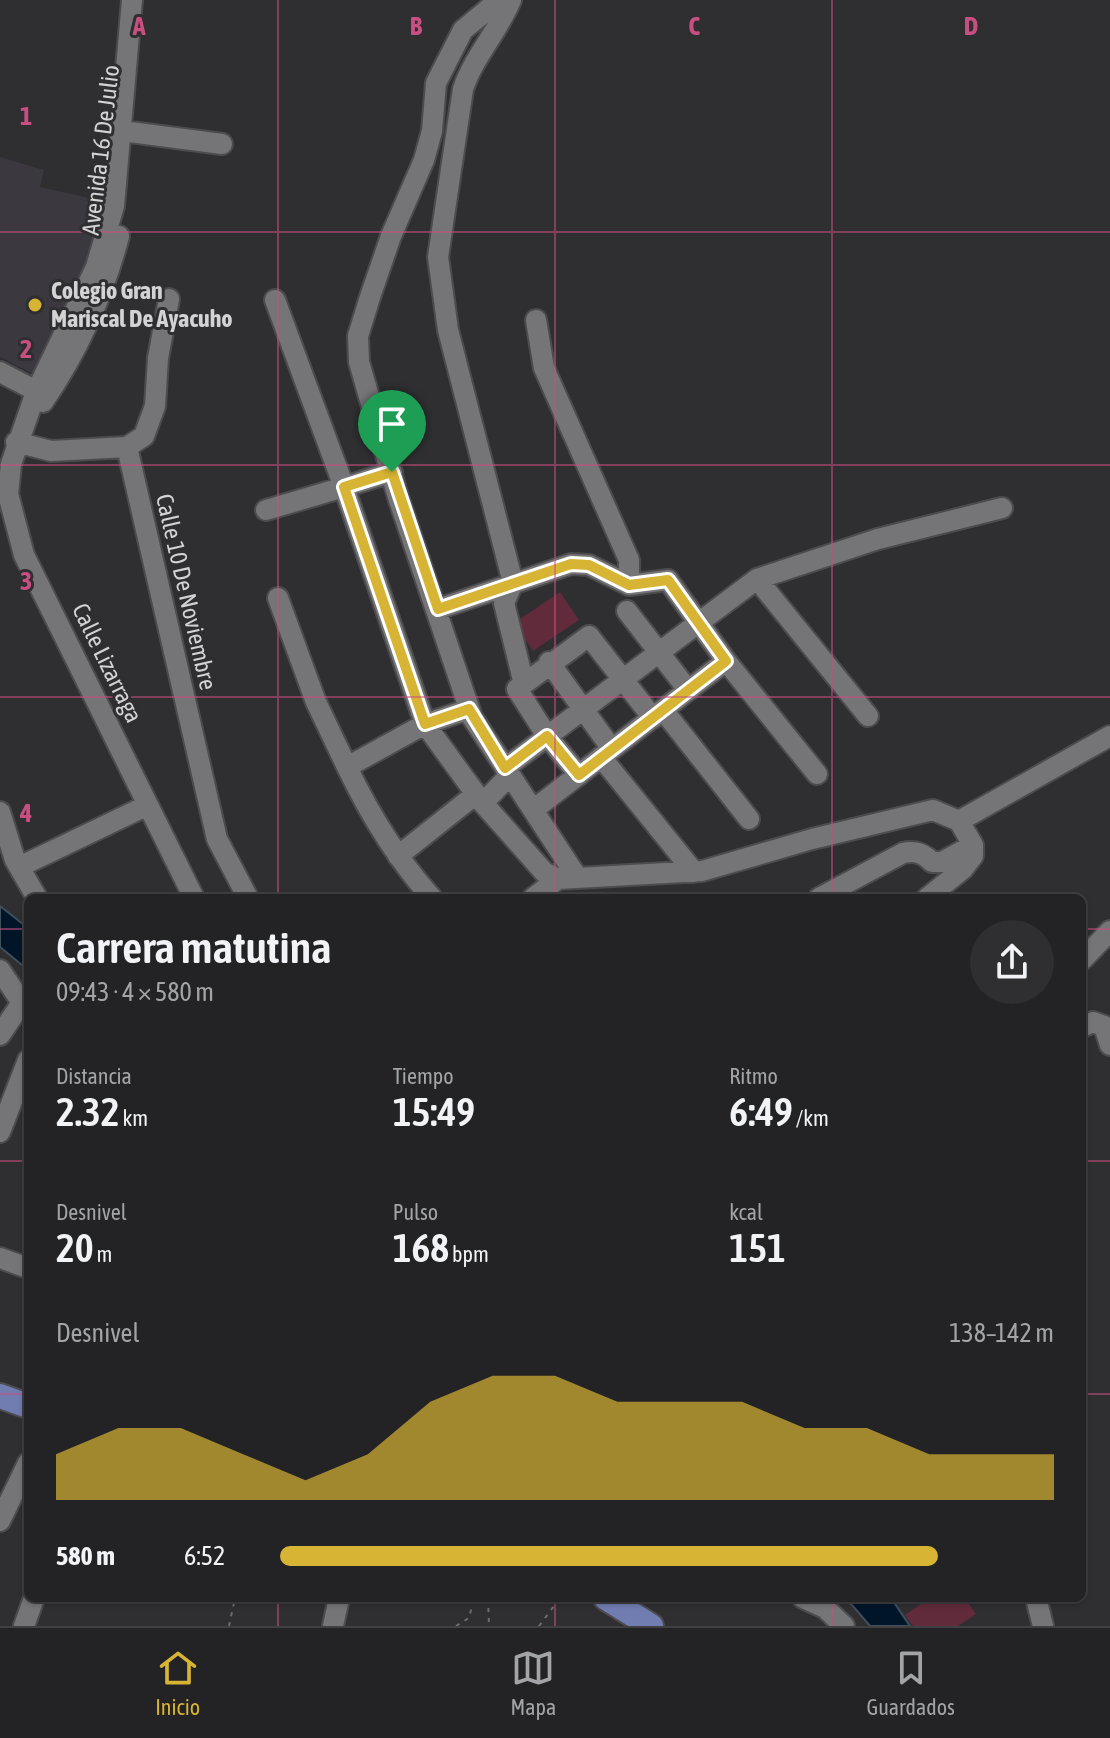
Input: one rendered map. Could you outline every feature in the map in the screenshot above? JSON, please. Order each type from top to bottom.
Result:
[{"type":"main road","points":[[0,1396],[24,1405]]},
{"type":"main road","points":[[612,1602],[651,1626]]},
{"type":"street","name":"Avenida 16 De Julio","points":[[16,442],[42,394],[96,267],[114,206],[132,0]]},
{"type":"street","name":"Avenida 16 De Julio","points":[[42,394],[61,377],[109,273],[125,212],[130,132],[146,0]]},
{"type":"street","points":[[499,0],[463,30],[448,54],[436,83],[432,131],[424,160],[391,236],[358,336],[359,362],[469,709],[533,810],[567,878]]},
{"type":"street","points":[[511,0],[502,22],[470,68],[463,89],[438,257],[448,330],[513,583],[504,603],[524,684]]},
{"type":"street","points":[[130,132],[222,144]]},
{"type":"street","points":[[16,442],[51,451],[127,447],[144,436],[155,406],[158,358],[169,299]]},
{"type":"street","points":[[275,300],[344,487],[425,724],[479,799],[544,872],[567,878],[694,872],[933,810],[959,821],[973,845],[973,856],[963,869],[932,894]]},
{"type":"street","points":[[536,320],[544,368],[629,560],[629,585]]},
{"type":"street","points":[[0,372],[42,394]]},
{"type":"street","name":"Calle Lizarraga","points":[[16,442],[8,494],[24,555],[192,894]]},
{"type":"street","name":"Calle 10 De Noviembre","points":[[127,447],[217,839],[246,894]]},
{"type":"street","points":[[266,510],[392,472]]},
{"type":"street","points":[[398,856],[479,799],[547,736],[757,579],[878,539],[1002,508]]},
{"type":"street","points":[[438,609],[571,564],[589,565],[629,585],[668,580],[726,661],[817,774]]},
{"type":"street","points":[[757,579],[868,716]]},
{"type":"street","points":[[278,598],[316,702],[370,816],[429,894]]},
{"type":"street","points":[[627,611],[688,690]]},
{"type":"street","points":[[579,775],[547,736],[517,689],[549,662],[589,636],[622,678],[658,714],[749,819]]},
{"type":"street","points":[[533,810],[726,661]]},
{"type":"street","points":[[549,662],[583,708],[607,753],[694,872]]},
{"type":"street","points":[[347,767],[425,724],[469,709]]},
{"type":"street","points":[[959,821],[1110,736]]},
{"type":"street","points":[[19,867],[146,806]]},
{"type":"street","points":[[0,812],[19,867],[35,894]]},
{"type":"street","points":[[826,894],[903,853],[924,854],[932,862],[942,862],[973,845]]},
{"type":"street","points":[[540,894],[567,878]]},
{"type":"street","points":[[1086,956],[1110,931]]},
{"type":"street","points":[[0,970],[24,1001]]},
{"type":"street","points":[[0,1035],[24,1006]]},
{"type":"street","points":[[1086,1025],[1093,1022],[1104,1026],[1110,1045]]},
{"type":"street","points":[[0,1132],[24,1070]]},
{"type":"street","points":[[0,1258],[24,1267]]},
{"type":"street","points":[[0,1521],[24,1471]]},
{"type":"street","points":[[24,1626],[33,1602]]},
{"type":"street","points":[[333,1626],[335,1602]]},
{"type":"street","points":[[812,1602],[825,1608],[844,1626]]},
{"type":"street","points":[[1037,1602],[1043,1626]]},
{"type":"path","points":[[229,1626],[234,1602]]},
{"type":"path","points":[[456,1626],[469,1618],[473,1602]]},
{"type":"path","points":[[488,1602],[489,1626]]},
{"type":"path","points":[[539,1626],[557,1602]]},
{"type":"shaded area","name":"Colegio Gran Mariscal De Ayacuho","points":[[0,157],[44,170],[40,187],[111,203],[96,253],[35,375],[0,357]]},
{"type":"shaded area","points":[[560,592],[579,620],[533,651],[514,623]]},
{"type":"shaded area","points":[[924,1602],[968,1602],[976,1614],[958,1626],[913,1626],[905,1615]]},
{"type":"water","points":[[0,906],[24,925],[24,967],[0,947]]},
{"type":"water","points":[[847,1602],[894,1602],[910,1626],[870,1626]]},
{"type":"place","name":"Colegio Gran Mariscal De Ayacuho","points":[[35,305]]},
{"type":"route","points":[[392,472],[438,609],[571,564],[589,565],[629,585],[668,580],[726,661],[579,775],[547,736],[505,768],[469,709],[425,724],[344,487],[392,472]]}]
